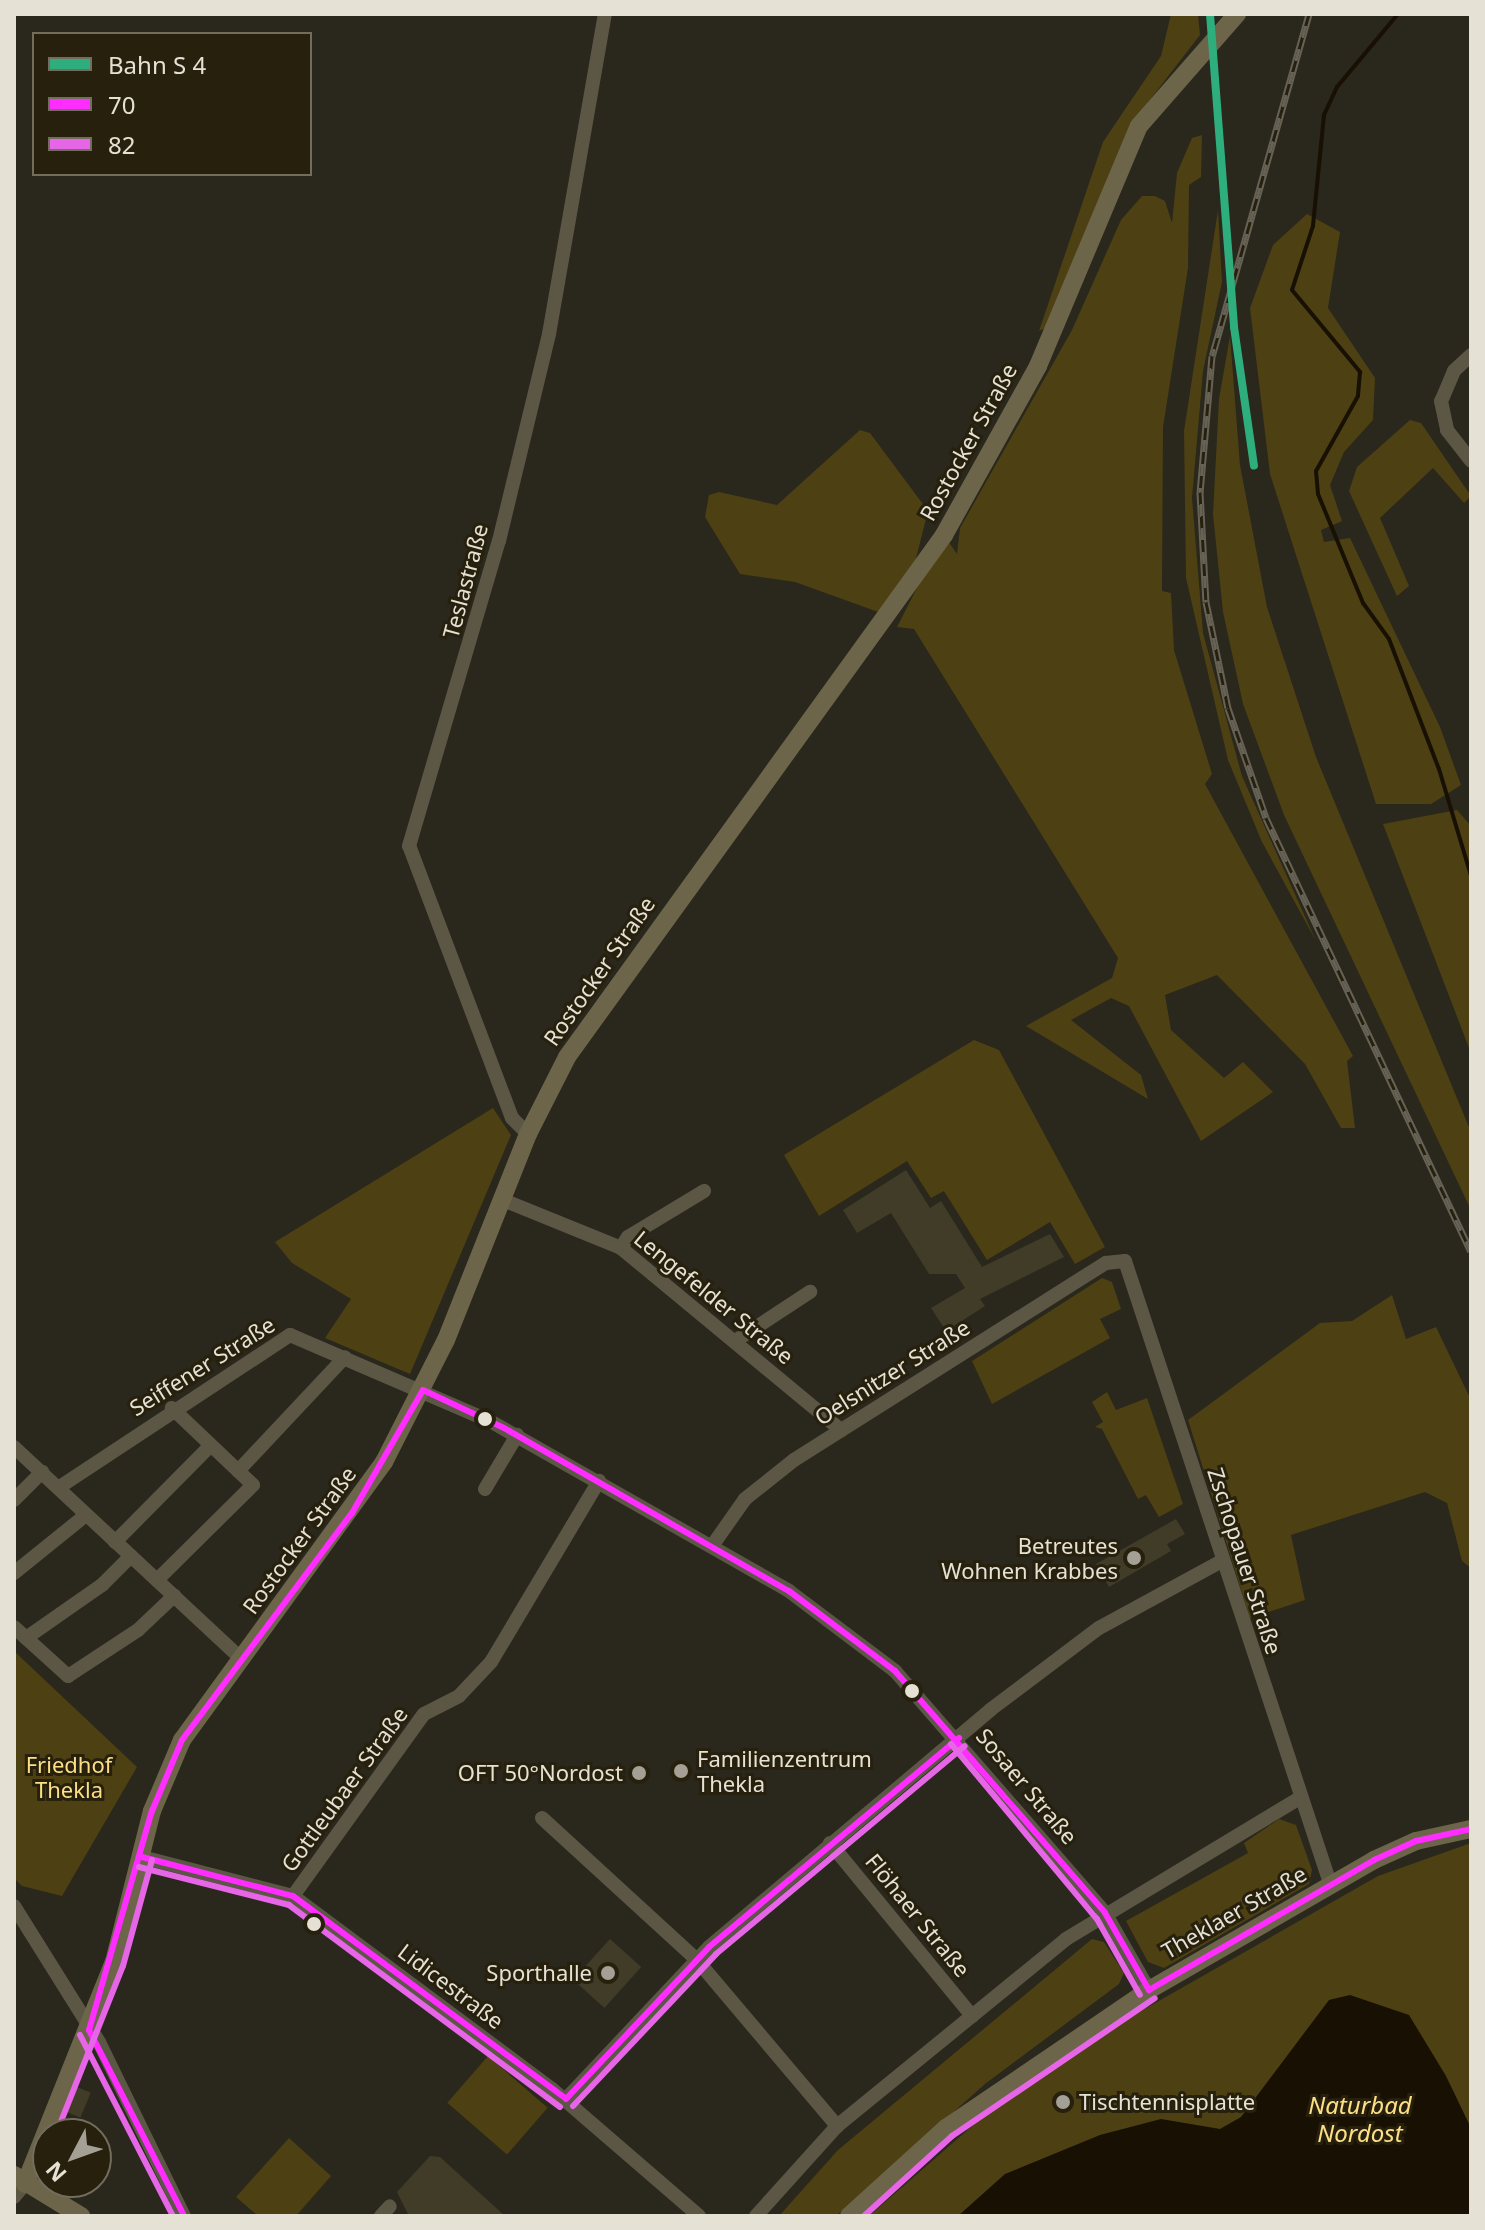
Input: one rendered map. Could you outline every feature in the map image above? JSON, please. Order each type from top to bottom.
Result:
[{"type":"main road","name":"Rostocker Straße","points":[[18,2185],[89,2030],[142,1857],[152,1811],[182,1740],[240,1658],[352,1513],[423,1390],[528,1134],[605,996],[870,643],[944,535],[1038,366],[1123,154],[1181,72],[1237,14]]},
{"type":"main road","name":"Theklaer Straße","points":[[849,2216],[946,2128],[1149,1990],[1330,1883],[1416,1841],[1471,1829]]},
{"type":"main road","points":[[18,2185],[81,2216]]},
{"type":"street","name":"Teslastraße","points":[[528,1134],[512,1118],[409,846],[499,541],[549,334],[605,14]]},
{"type":"street","points":[[1471,355],[1443,389],[1447,430],[1471,461]]},
{"type":"street","points":[[621,1248],[628,1237],[704,1191]]},
{"type":"street","name":"Lengefelder Straße","points":[[503,1200],[621,1248],[841,1430]]},
{"type":"street","name":"Oelsnitzer Straße","points":[[712,1546],[756,1488],[841,1430],[1116,1259]]},
{"type":"street","name":"Zschopauer Straße","points":[[1116,1259],[1131,1268],[1220,1562],[1330,1883]]},
{"type":"street","points":[[735,1341],[810,1292]]},
{"type":"street","name":"Seiffener Straße","points":[[58,1488],[172,1408],[290,1335],[423,1390]]},
{"type":"street","points":[[238,1471],[345,1357]]},
{"type":"street","name":"Sosaer Straße","points":[[423,1390],[517,1435],[599,1481],[712,1546],[847,1631],[913,1687],[959,1738],[1105,1913],[1149,1990]]},
{"type":"street","points":[[157,1580],[253,1485],[172,1408]]},
{"type":"street","points":[[485,1489],[517,1435]]},
{"type":"street","points":[[115,1542],[211,1445]]},
{"type":"street","points":[[14,1447],[240,1658]]},
{"type":"street","points":[[14,1500],[42,1472]]},
{"type":"street","name":"Gottleubaer Straße","points":[[293,1896],[424,1714],[459,1696],[491,1662],[599,1481]]},
{"type":"street","points":[[14,1573],[86,1515]]},
{"type":"street","points":[[26,1638],[102,1585],[131,1556]]},
{"type":"street","points":[[566,2099],[696,1959],[830,1843],[1099,1628],[1220,1562]]},
{"type":"street","points":[[14,1627],[64,1674],[73,1675],[174,1596]]},
{"type":"street","points":[[756,2216],[837,2126],[1105,1913],[1300,1798]]},
{"type":"street","points":[[542,1818],[696,1959],[837,2126]]},
{"type":"street","name":"Flöhaer Straße","points":[[830,1843],[972,2016]]},
{"type":"street","name":"Lidicestraße","points":[[142,1857],[293,1896],[566,2099],[699,2216]]},
{"type":"street","points":[[14,1906],[89,2030],[184,2216]]},
{"type":"green space","points":[[1171,14],[1198,14],[1200,35],[1132,123],[1048,327],[1039,331],[1103,142],[1161,56]]},
{"type":"green space","points":[[1202,135],[1201,177],[1189,185],[1188,268],[1163,427],[1162,591],[1171,593],[1174,650],[1212,774],[1205,784],[1353,1056],[1347,1061],[1355,1128],[1341,1128],[1305,1064],[1217,975],[1165,995],[1171,1030],[1224,1078],[1243,1062],[1273,1092],[1201,1141],[1129,1006],[1111,998],[1071,1020],[1141,1075],[1148,1099],[1026,1026],[1112,978],[1118,958],[914,629],[897,627],[944,535],[957,554],[960,528],[1072,330],[1121,220],[1142,196],[1155,196],[1165,201],[1172,223],[1177,173],[1192,138]]},
{"type":"green space","points":[[1218,210],[1222,282],[1203,371],[1192,498],[1203,633],[1242,776],[1316,941],[1262,842],[1228,760],[1186,578],[1184,431]]},
{"type":"green space","points":[[1307,214],[1340,232],[1328,308],[1375,378],[1373,420],[1344,452],[1330,485],[1342,521],[1321,530],[1324,542],[1350,538],[1440,727],[1461,785],[1431,804],[1376,804],[1270,474],[1250,308],[1273,245]]},
{"type":"green space","points":[[1230,336],[1240,465],[1267,607],[1316,757],[1471,1132],[1471,1210],[1284,815],[1243,704],[1223,612],[1213,514],[1219,399]]},
{"type":"green space","points":[[1410,420],[1421,423],[1471,496],[1464,503],[1433,468],[1380,518],[1409,586],[1397,596],[1349,491],[1357,467]]},
{"type":"green space","points":[[860,430],[870,433],[928,511],[913,570],[881,613],[795,582],[740,574],[705,517],[709,495],[719,492],[777,505]]},
{"type":"green space","points":[[1457,810],[1471,826],[1471,1053],[1383,824]]},
{"type":"green space","points":[[974,1040],[999,1050],[1105,1247],[1075,1264],[1050,1222],[987,1260],[944,1191],[931,1198],[907,1161],[819,1216],[784,1155]]},
{"type":"green space","points":[[493,1108],[511,1135],[410,1374],[325,1338],[351,1299],[292,1263],[275,1242]]},
{"type":"green space","points":[[1102,1278],[1112,1282],[1121,1309],[1100,1319],[1110,1338],[992,1404],[972,1361]]},
{"type":"green space","points":[[1392,1295],[1406,1339],[1436,1327],[1471,1400],[1471,1568],[1462,1561],[1447,1503],[1425,1492],[1291,1535],[1305,1600],[1250,1618],[1188,1420],[1320,1323],[1352,1321]]},
{"type":"green space","points":[[1107,1392],[1116,1410],[1147,1398],[1183,1504],[1159,1517],[1146,1495],[1138,1499],[1102,1429],[1095,1427],[1103,1422],[1092,1402]]},
{"type":"green space","name":"Friedhof Thekla","points":[[14,1651],[137,1767],[62,1896],[22,1886],[14,1878]]},
{"type":"green space","points":[[1279,1819],[1296,1825],[1312,1870],[1309,1884],[1164,1968],[1148,1962],[1126,1921],[1248,1853],[1244,1843]]},
{"type":"green space","points":[[1471,1843],[1471,2216],[869,2216],[1001,2101],[1113,2027],[1378,1876]]},
{"type":"green space","points":[[1092,1939],[1104,1942],[1124,1973],[1119,1984],[985,2084],[836,2216],[779,2216],[838,2150]]},
{"type":"green space","points":[[488,2056],[548,2108],[507,2155],[447,2103]]},
{"type":"green space","points":[[289,2138],[331,2176],[296,2216],[258,2216],[236,2197]]},
{"type":"water","name":"Naturbad Nordost","points":[[1350,1995],[1409,2015],[1446,2076],[1471,2128],[1471,2216],[958,2216],[1005,2174],[1100,2135],[1161,2119],[1220,2129],[1241,2117],[1329,2000]]},
{"type":"building","points":[[906,1170],[930,1208],[941,1201],[982,1267],[1050,1234],[1064,1257],[980,1299],[985,1306],[946,1331],[931,1308],[965,1288],[956,1274],[929,1274],[891,1213],[857,1233],[843,1210]]},
{"type":"building","name":"Betreutes Wohnen Krabbes","points":[[1176,1519],[1185,1534],[1167,1544],[1171,1551],[1109,1587],[1096,1564]]},
{"type":"building","name":"Sporthalle","points":[[610,1939],[641,1967],[604,2008],[573,1980]]},
{"type":"building","points":[[77,2087],[91,2093],[80,2118],[66,2112]]},
{"type":"building","points":[[430,2156],[440,2157],[505,2216],[409,2216],[397,2192]]},
{"type":"waterway","points":[[1398,14],[1337,87],[1324,115],[1313,226],[1292,290],[1360,372],[1358,396],[1316,471],[1318,494],[1363,603],[1389,639],[1439,769],[1471,876]]},
{"type":"railway","points":[[1309,14],[1212,356],[1200,492],[1206,602],[1228,708],[1266,818],[1471,1251]]},
{"type":"transit line","points":[[1210,14],[1234,327],[1254,466]]},
{"type":"transit line","name":"70","points":[[423,1390],[504,1428],[789,1591],[895,1671],[1105,1913],[1149,1990]]},
{"type":"transit line","name":"70","points":[[89,2030],[152,1811],[182,1740],[352,1513],[423,1390]]},
{"type":"transit line","name":"70","points":[[566,2099],[709,1947],[959,1738]]},
{"type":"transit line","name":"82","points":[[951,1744],[1097,1919],[1140,1995]]},
{"type":"transit line","name":"82","points":[[573,2106],[716,1954],[965,1746]]},
{"type":"transit line","name":"70","points":[[1149,1990],[1374,1860],[1416,1841],[1471,1829]]},
{"type":"transit line","name":"70","points":[[142,1857],[293,1896],[566,2099]]},
{"type":"transit line","name":"82","points":[[62,2118],[123,1966],[152,1860]]},
{"type":"transit line","name":"82","points":[[139,1867],[289,1905],[560,2107]]},
{"type":"transit line","name":"82","points":[[864,2216],[952,2136],[1155,1998]]},
{"type":"transit line","name":"70","points":[[89,2030],[184,2216]]},
{"type":"transit line","name":"82","points":[[80,2035],[173,2216]]},
{"type":"place","name":"Betreutes Wohnen Krabbes","points":[[1134,1558]]},
{"type":"place","name":"Familienzentrum Thekla","points":[[681,1771]]},
{"type":"place","name":"OFT 50°Nordost","points":[[639,1773]]},
{"type":"place","name":"Sporthalle","points":[[608,1973]]},
{"type":"place","name":"Tischtennisplatte","points":[[1063,2102]]}]
